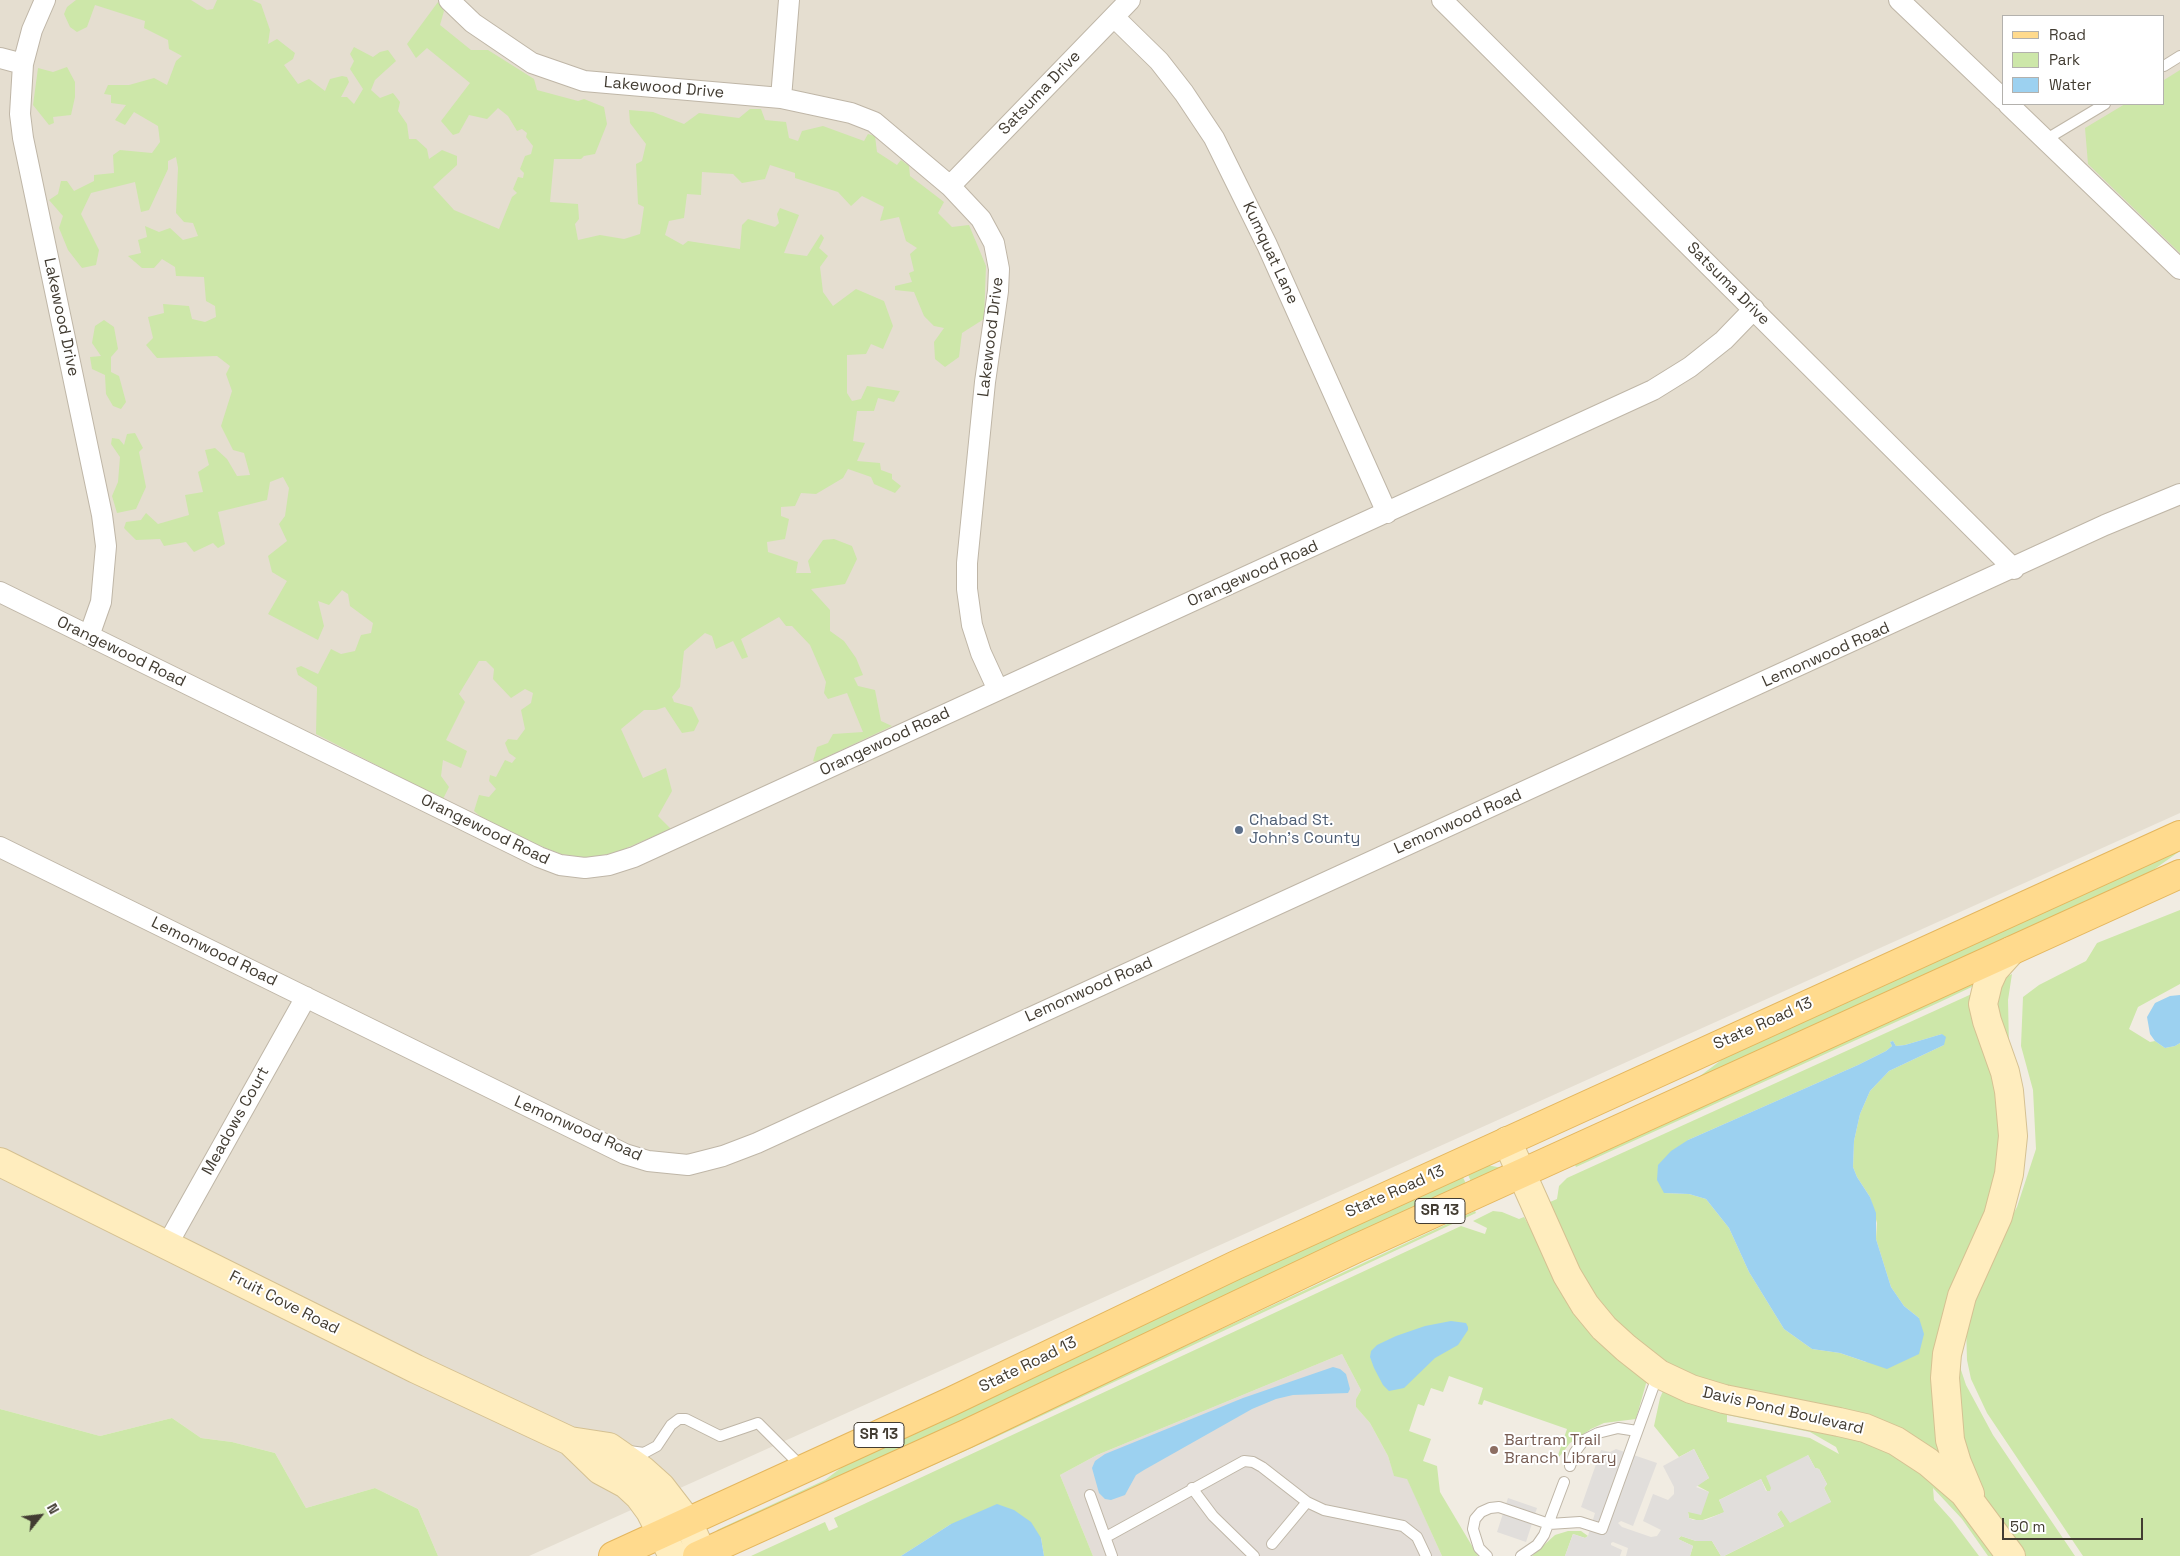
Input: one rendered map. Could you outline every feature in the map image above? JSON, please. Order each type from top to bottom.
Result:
[{"type":"main road","name":"State Road 13","points":[[613,1556],[668,1545],[688,1522],[805,1469],[1236,1265],[2180,835]]},
{"type":"main road","name":"SR 13","points":[[699,1555],[966,1434],[1269,1289],[1520,1173],[2180,874]]},
{"type":"street","name":"Lakewood Drive","points":[[45,0],[32,30],[23,64],[20,114],[23,138],[102,515],[106,546],[101,602],[89,636]]},
{"type":"street","name":"Lakewood Drive","points":[[450,0],[473,23],[503,44],[532,63],[559,74],[584,81],[614,85],[781,98],[851,113],[874,122],[950,186],[981,219],[994,243],[998,268],[998,291],[985,382],[968,563],[968,589],[972,625],[981,653],[998,690]]},
{"type":"street","points":[[781,98],[789,0]]},
{"type":"street","name":"Satsuma Drive","points":[[950,186],[1130,0]]},
{"type":"street","name":"Satsuma Drive","points":[[1442,0],[2014,569]]},
{"type":"street","points":[[1899,0],[2002,98]]},
{"type":"street","name":"Kumquat Lane","points":[[1114,17],[1159,61],[1184,93],[1214,138],[1267,245],[1387,513]]},
{"type":"street","points":[[0,58],[23,64]]},
{"type":"street","points":[[2009,105],[2180,269]]},
{"type":"street","name":"Orangewood Road","points":[[0,592],[539,857],[560,865],[584,868],[608,865],[634,857],[1653,390],[1690,368],[1724,340],[1754,309]]},
{"type":"street","name":"Lemonwood Road","points":[[0,847],[625,1154],[648,1161],[688,1165],[723,1156],[758,1142],[2014,569],[2105,525],[2180,494]]},
{"type":"street","name":"Davis Pond Boulevard","points":[[1983,1517],[1969,1491],[1953,1448],[1946,1414],[1945,1378],[1948,1354],[1958,1311],[1998,1216],[2009,1174],[2013,1136],[2009,1091],[2005,1072],[1987,1021],[1984,1004],[1988,983],[1994,970],[2011,950]]},
{"type":"street","name":"Meadows Court","points":[[167,1245],[306,997]]},
{"type":"street","name":"Davis Pond Boulevard","points":[[1507,1141],[1567,1275],[1585,1305],[1604,1328],[1659,1374],[1699,1392],[1848,1424],[1896,1441],[1941,1472],[1964,1494],[2011,1556]]},
{"type":"street","name":"Fruit Cove Road","points":[[0,1162],[416,1369],[570,1441],[609,1447],[642,1470],[661,1487],[688,1522],[699,1555]]},
{"type":"street","name":"Fruit Cove Road","points":[[570,1441],[600,1470],[626,1484],[639,1496],[668,1545]]},
{"type":"lane","points":[[2165,65],[2180,56]]},
{"type":"lane","points":[[2045,140],[2102,105]]},
{"type":"lane","points":[[1487,1556],[1479,1548],[1473,1528],[1481,1512],[1500,1507],[1549,1524],[1580,1522],[1602,1530],[1659,1374]]},
{"type":"lane","points":[[609,1447],[644,1453],[657,1446],[671,1425],[680,1419],[686,1419],[720,1436],[758,1423],[805,1469]]},
{"type":"lane","points":[[1570,1466],[1575,1452],[1584,1440],[1598,1433],[1618,1428],[1637,1431]]},
{"type":"lane","points":[[1106,1537],[1244,1461],[1253,1462],[1262,1467],[1307,1502],[1324,1510],[1403,1526],[1417,1537],[1426,1556]]},
{"type":"lane","points":[[1521,1556],[1537,1545],[1549,1524],[1564,1482]]},
{"type":"lane","points":[[1192,1488],[1213,1516],[1254,1556]]},
{"type":"lane","points":[[1090,1495],[1112,1556]]},
{"type":"lane","points":[[1272,1544],[1307,1502]]},
{"type":"shaded area","points":[[0,0],[2180,0],[2180,813],[529,1556],[438,1556],[418,1509],[375,1488],[306,1508],[275,1453],[232,1442],[201,1438],[172,1418],[100,1436],[0,1409]]},
{"type":"shaded area","points":[[1342,1354],[1361,1390],[1356,1399],[1356,1407],[1370,1423],[1388,1456],[1394,1475],[1407,1478],[1442,1556],[1093,1556],[1060,1475],[1097,1455]]},
{"type":"shaded area","points":[[1616,1449],[1657,1463],[1633,1526],[1621,1521],[1618,1523],[1622,1527],[1651,1537],[1657,1536],[1661,1530],[1643,1521],[1653,1494],[1668,1500],[1674,1494],[1674,1487],[1663,1466],[1694,1449],[1709,1478],[1696,1487],[1709,1492],[1701,1515],[1688,1512],[1689,1518],[1693,1520],[1706,1520],[1724,1512],[1719,1500],[1761,1479],[1766,1491],[1770,1491],[1771,1488],[1766,1476],[1808,1455],[1815,1468],[1819,1469],[1827,1484],[1824,1488],[1831,1502],[1790,1523],[1781,1510],[1777,1514],[1784,1526],[1724,1556],[1721,1556],[1712,1541],[1696,1541],[1681,1536],[1678,1539],[1693,1546],[1690,1556],[1626,1556],[1628,1548],[1613,1542],[1611,1545],[1622,1550],[1620,1556],[1565,1556],[1573,1534],[1585,1538],[1588,1536],[1595,1513],[1581,1507],[1601,1450],[1610,1452]]},
{"type":"shaded area","points":[[1508,1498],[1537,1508],[1526,1542],[1497,1532]]},
{"type":"green space","points":[[76,0],[191,0],[207,10],[213,9],[217,0],[252,0],[261,4],[270,30],[268,44],[277,39],[295,53],[293,59],[284,65],[298,84],[309,79],[325,91],[330,79],[342,76],[347,77],[349,82],[341,97],[347,97],[354,104],[363,89],[350,69],[354,61],[350,54],[354,47],[373,57],[380,52],[388,50],[396,61],[375,80],[371,90],[380,98],[393,93],[400,102],[398,111],[407,124],[409,139],[416,139],[427,149],[429,159],[442,150],[457,156],[457,165],[433,187],[454,210],[499,229],[512,197],[517,193],[513,189],[518,177],[523,178],[524,173],[520,169],[525,156],[531,154],[533,146],[526,137],[527,133],[522,129],[517,131],[508,116],[498,108],[487,119],[469,115],[459,133],[453,135],[441,121],[470,83],[427,48],[416,58],[407,44],[438,2],[444,11],[440,25],[471,50],[488,50],[534,79],[537,90],[578,101],[584,99],[604,107],[607,124],[595,154],[584,156],[581,159],[554,159],[550,202],[578,204],[579,219],[575,224],[578,240],[600,235],[624,239],[640,234],[644,207],[638,204],[636,164],[642,161],[646,144],[630,123],[629,110],[653,112],[684,124],[699,113],[739,118],[750,109],[761,109],[765,120],[786,122],[789,138],[798,141],[802,131],[823,126],[864,141],[868,134],[875,136],[877,152],[897,165],[901,160],[909,166],[910,176],[944,202],[938,213],[952,227],[969,225],[986,266],[984,319],[962,333],[959,357],[945,367],[935,359],[934,342],[944,328],[934,326],[924,316],[914,292],[895,290],[895,286],[912,282],[909,273],[914,271],[910,254],[917,248],[906,241],[899,217],[880,221],[884,207],[862,196],[851,206],[838,192],[795,178],[795,173],[770,165],[765,179],[742,183],[733,174],[702,172],[701,195],[687,194],[684,218],[669,221],[665,235],[683,245],[688,241],[740,249],[742,225],[748,219],[775,227],[779,223],[777,214],[780,208],[799,215],[784,253],[807,256],[821,234],[824,238],[819,248],[828,256],[820,267],[823,292],[833,306],[856,289],[884,301],[893,326],[883,349],[871,344],[866,354],[847,355],[847,393],[852,401],[861,399],[867,386],[900,391],[894,402],[878,398],[874,411],[857,411],[853,441],[865,443],[857,461],[880,463],[881,470],[892,474],[892,479],[901,486],[895,493],[874,484],[871,477],[848,469],[843,478],[816,494],[801,493],[795,506],[781,507],[781,516],[789,519],[785,539],[767,542],[768,552],[798,562],[796,573],[811,573],[808,561],[823,540],[834,539],[852,546],[857,559],[845,584],[811,589],[830,610],[830,631],[844,641],[856,658],[863,675],[854,678],[858,686],[875,690],[881,721],[892,726],[816,762],[813,761],[817,747],[828,743],[833,734],[863,732],[847,693],[828,699],[824,693],[826,682],[810,645],[792,626],[786,626],[779,617],[741,639],[748,657],[742,659],[733,641],[716,649],[712,636],[705,633],[684,651],[680,687],[672,697],[674,702],[692,707],[699,721],[694,731],[682,733],[665,707],[656,710],[644,710],[621,729],[643,778],[666,768],[672,791],[658,816],[671,829],[617,852],[589,858],[561,854],[493,827],[474,811],[479,795],[489,797],[496,789],[489,781],[490,775],[496,777],[505,760],[512,763],[516,758],[509,753],[505,743],[508,739],[517,740],[525,729],[521,710],[531,703],[533,693],[525,689],[511,698],[493,679],[494,669],[486,661],[479,661],[459,694],[465,702],[446,740],[467,751],[461,768],[443,760],[441,776],[449,787],[443,799],[316,734],[317,687],[298,675],[296,668],[301,666],[318,674],[331,649],[341,654],[355,651],[361,635],[371,633],[373,623],[350,606],[348,594],[342,590],[329,605],[318,601],[324,626],[318,640],[268,614],[287,581],[272,572],[268,556],[287,541],[279,524],[285,516],[289,488],[283,477],[270,482],[267,500],[218,512],[225,544],[218,548],[213,543],[194,552],[186,542],[164,546],[160,539],[136,540],[124,528],[126,522],[141,520],[146,513],[158,524],[189,515],[185,495],[203,492],[198,472],[209,465],[205,450],[215,448],[227,459],[237,476],[250,475],[244,453],[233,450],[221,426],[232,391],[226,374],[230,366],[217,356],[157,358],[146,345],[153,338],[148,317],[164,313],[163,304],[189,306],[192,319],[205,322],[216,317],[215,306],[206,301],[204,277],[176,276],[175,267],[162,259],[154,268],[142,268],[128,256],[141,253],[138,240],[147,237],[145,226],[159,232],[170,228],[183,240],[198,236],[193,223],[184,222],[176,213],[178,168],[176,157],[168,161],[168,169],[149,210],[141,212],[135,182],[91,193],[81,214],[99,250],[96,265],[82,268],[68,250],[59,228],[63,216],[49,200],[58,194],[61,181],[67,181],[74,191],[94,181],[94,175],[114,173],[113,155],[120,150],[152,153],[160,142],[158,126],[134,112],[125,125],[115,120],[126,105],[111,103],[111,95],[104,94],[108,85],[129,85],[154,78],[167,85],[176,61],[182,56],[169,49],[168,40],[144,28],[145,21],[95,5],[87,27],[77,32],[70,27],[64,14],[67,7]]},
{"type":"green space","points":[[67,67],[75,82],[75,97],[71,115],[53,117],[54,123],[49,125],[33,105],[38,68],[53,72]]},
{"type":"green space","points":[[2180,70],[2180,253],[2088,164],[2085,128],[2123,105],[2165,105],[2165,79]]},
{"type":"green space","points":[[104,320],[114,327],[118,349],[111,357],[111,372],[119,376],[126,402],[121,409],[113,406],[106,394],[105,375],[92,369],[90,357],[101,356],[92,343],[95,326]]},
{"type":"green space","points":[[135,433],[143,448],[139,452],[146,487],[136,509],[117,513],[112,496],[118,482],[120,457],[111,444],[112,438],[119,439],[124,445],[127,434]]},
{"type":"green space","points":[[2180,847],[2180,851],[2142,878],[1554,1144],[1696,1079],[1736,1049]]},
{"type":"green space","points":[[2180,910],[2180,984],[2138,1007],[2129,1029],[2150,1042],[2155,1041],[2165,1048],[2180,1043],[2180,1556],[2083,1556],[1987,1413],[1971,1379],[1967,1360],[1966,1324],[1992,1252],[2017,1207],[2036,1149],[2033,1090],[2021,1046],[2023,997],[2039,985],[2086,961],[2097,943]]},
{"type":"green space","points":[[2012,974],[2008,1000],[2009,1047],[1992,996],[1998,981]]},
{"type":"green space","points":[[1976,982],[1978,984],[1940,1002],[1576,1167],[1575,1165]]},
{"type":"green space","points":[[1976,992],[2004,1111],[1995,1185],[1941,1452],[1937,1453],[1847,1411],[1805,1401],[1723,1387],[1669,1366],[1622,1332],[1586,1287],[1551,1213],[1550,1202],[1557,1199],[1559,1186],[1567,1178]],"holes":[[[1942,1034],[1944,1045],[1889,1071],[1870,1091],[1860,1114],[1854,1141],[1853,1167],[1870,1197],[1877,1223],[1876,1239],[1891,1287],[1904,1306],[1919,1318],[1866,1362],[1840,1353],[1812,1349],[1784,1329],[1749,1272],[1729,1228],[1706,1199],[1689,1194],[1664,1193],[1688,1140],[1858,1065],[1886,1051],[1892,1046],[1890,1042],[1893,1041],[1896,1046],[1905,1045]]]},
{"type":"green space","points":[[1487,1165],[1502,1168],[1472,1184],[1466,1170]]},
{"type":"green space","points":[[1461,1173],[1467,1186],[837,1480],[716,1533],[717,1530],[825,1480],[854,1458]]},
{"type":"green space","points":[[1475,1211],[1476,1213],[994,1438],[835,1509]]},
{"type":"green space","points":[[1493,1211],[1502,1212],[1519,1219],[1524,1217],[1551,1264],[1569,1306],[1585,1327],[1647,1380],[1636,1419],[1604,1423],[1591,1429],[1570,1443],[1556,1461],[1567,1429],[1484,1400],[1482,1405],[1478,1404],[1483,1388],[1449,1376],[1443,1392],[1431,1388],[1424,1406],[1418,1404],[1409,1431],[1431,1439],[1423,1461],[1437,1466],[1440,1492],[1478,1556],[1442,1556],[1407,1479],[1394,1476],[1388,1456],[1370,1423],[1356,1407],[1356,1399],[1361,1390],[1342,1354],[1097,1455],[1060,1475],[1093,1556],[1044,1556],[1041,1538],[951,1524],[901,1556],[751,1556],[825,1522],[829,1531],[838,1527],[834,1518],[1461,1226],[1485,1234],[1487,1228],[1473,1221]]},
{"type":"green space","points":[[1958,1361],[1966,1385],[1993,1435],[2075,1556],[2025,1556],[1983,1496],[1955,1424]]},
{"type":"green space","points":[[1667,1389],[1837,1432],[1906,1459],[1948,1492],[1998,1556],[1988,1556],[1962,1519],[1933,1488],[1934,1500],[1952,1520],[1979,1556],[1724,1556],[1784,1526],[1777,1514],[1781,1510],[1831,1502],[1824,1488],[1827,1484],[1819,1469],[1815,1468],[1808,1455],[1770,1491],[1767,1491],[1761,1479],[1719,1500],[1725,1512],[1700,1521],[1689,1518],[1688,1512],[1709,1492],[1696,1485],[1709,1478],[1694,1449],[1679,1457],[1654,1426],[1663,1391]],"holes":[[[1727,1415],[1810,1432],[1836,1447],[1839,1454],[1810,1438],[1727,1422]]]},
{"type":"green space","points":[[0,1409],[100,1436],[172,1418],[201,1438],[232,1442],[275,1453],[306,1508],[375,1488],[418,1509],[438,1556],[0,1556]]},
{"type":"green space","points":[[1568,1531],[1581,1531],[1588,1536],[1585,1538],[1573,1534],[1565,1556],[1532,1556],[1555,1535]]},
{"type":"green space","points":[[1681,1536],[1696,1541],[1712,1541],[1721,1556],[1690,1556],[1693,1546],[1678,1539]]},
{"type":"water","points":[[2180,995],[2180,1043],[2165,1048],[2155,1041],[2150,1034],[2147,1017],[2155,1003],[2170,996]]},
{"type":"water","points":[[1942,1034],[1946,1037],[1944,1045],[1889,1071],[1870,1091],[1860,1114],[1854,1141],[1853,1167],[1870,1197],[1876,1213],[1876,1239],[1891,1287],[1904,1306],[1919,1318],[1924,1334],[1919,1354],[1887,1369],[1840,1353],[1812,1349],[1784,1329],[1749,1272],[1729,1228],[1706,1199],[1689,1194],[1664,1193],[1657,1180],[1658,1165],[1671,1151],[1688,1140],[1858,1065],[1886,1051],[1892,1046],[1890,1042],[1893,1041],[1896,1046],[1905,1045]]},
{"type":"water","points":[[1451,1321],[1466,1323],[1468,1327],[1458,1345],[1435,1358],[1404,1388],[1389,1391],[1383,1385],[1374,1368],[1370,1357],[1371,1351],[1377,1345],[1396,1336],[1425,1326]]},
{"type":"water","points":[[1333,1367],[1340,1369],[1346,1374],[1350,1389],[1348,1393],[1293,1395],[1276,1399],[1252,1409],[1136,1475],[1125,1495],[1111,1500],[1105,1499],[1099,1493],[1092,1468],[1095,1461],[1105,1454],[1243,1398]]},
{"type":"water","points":[[997,1504],[1014,1510],[1031,1522],[1041,1538],[1044,1556],[901,1556],[951,1524]]},
{"type":"place","name":"Chabad St. John's County","points":[[1239,830]]},
{"type":"place","name":"Bartram Trail Branch Library","points":[[1494,1450]]}]
